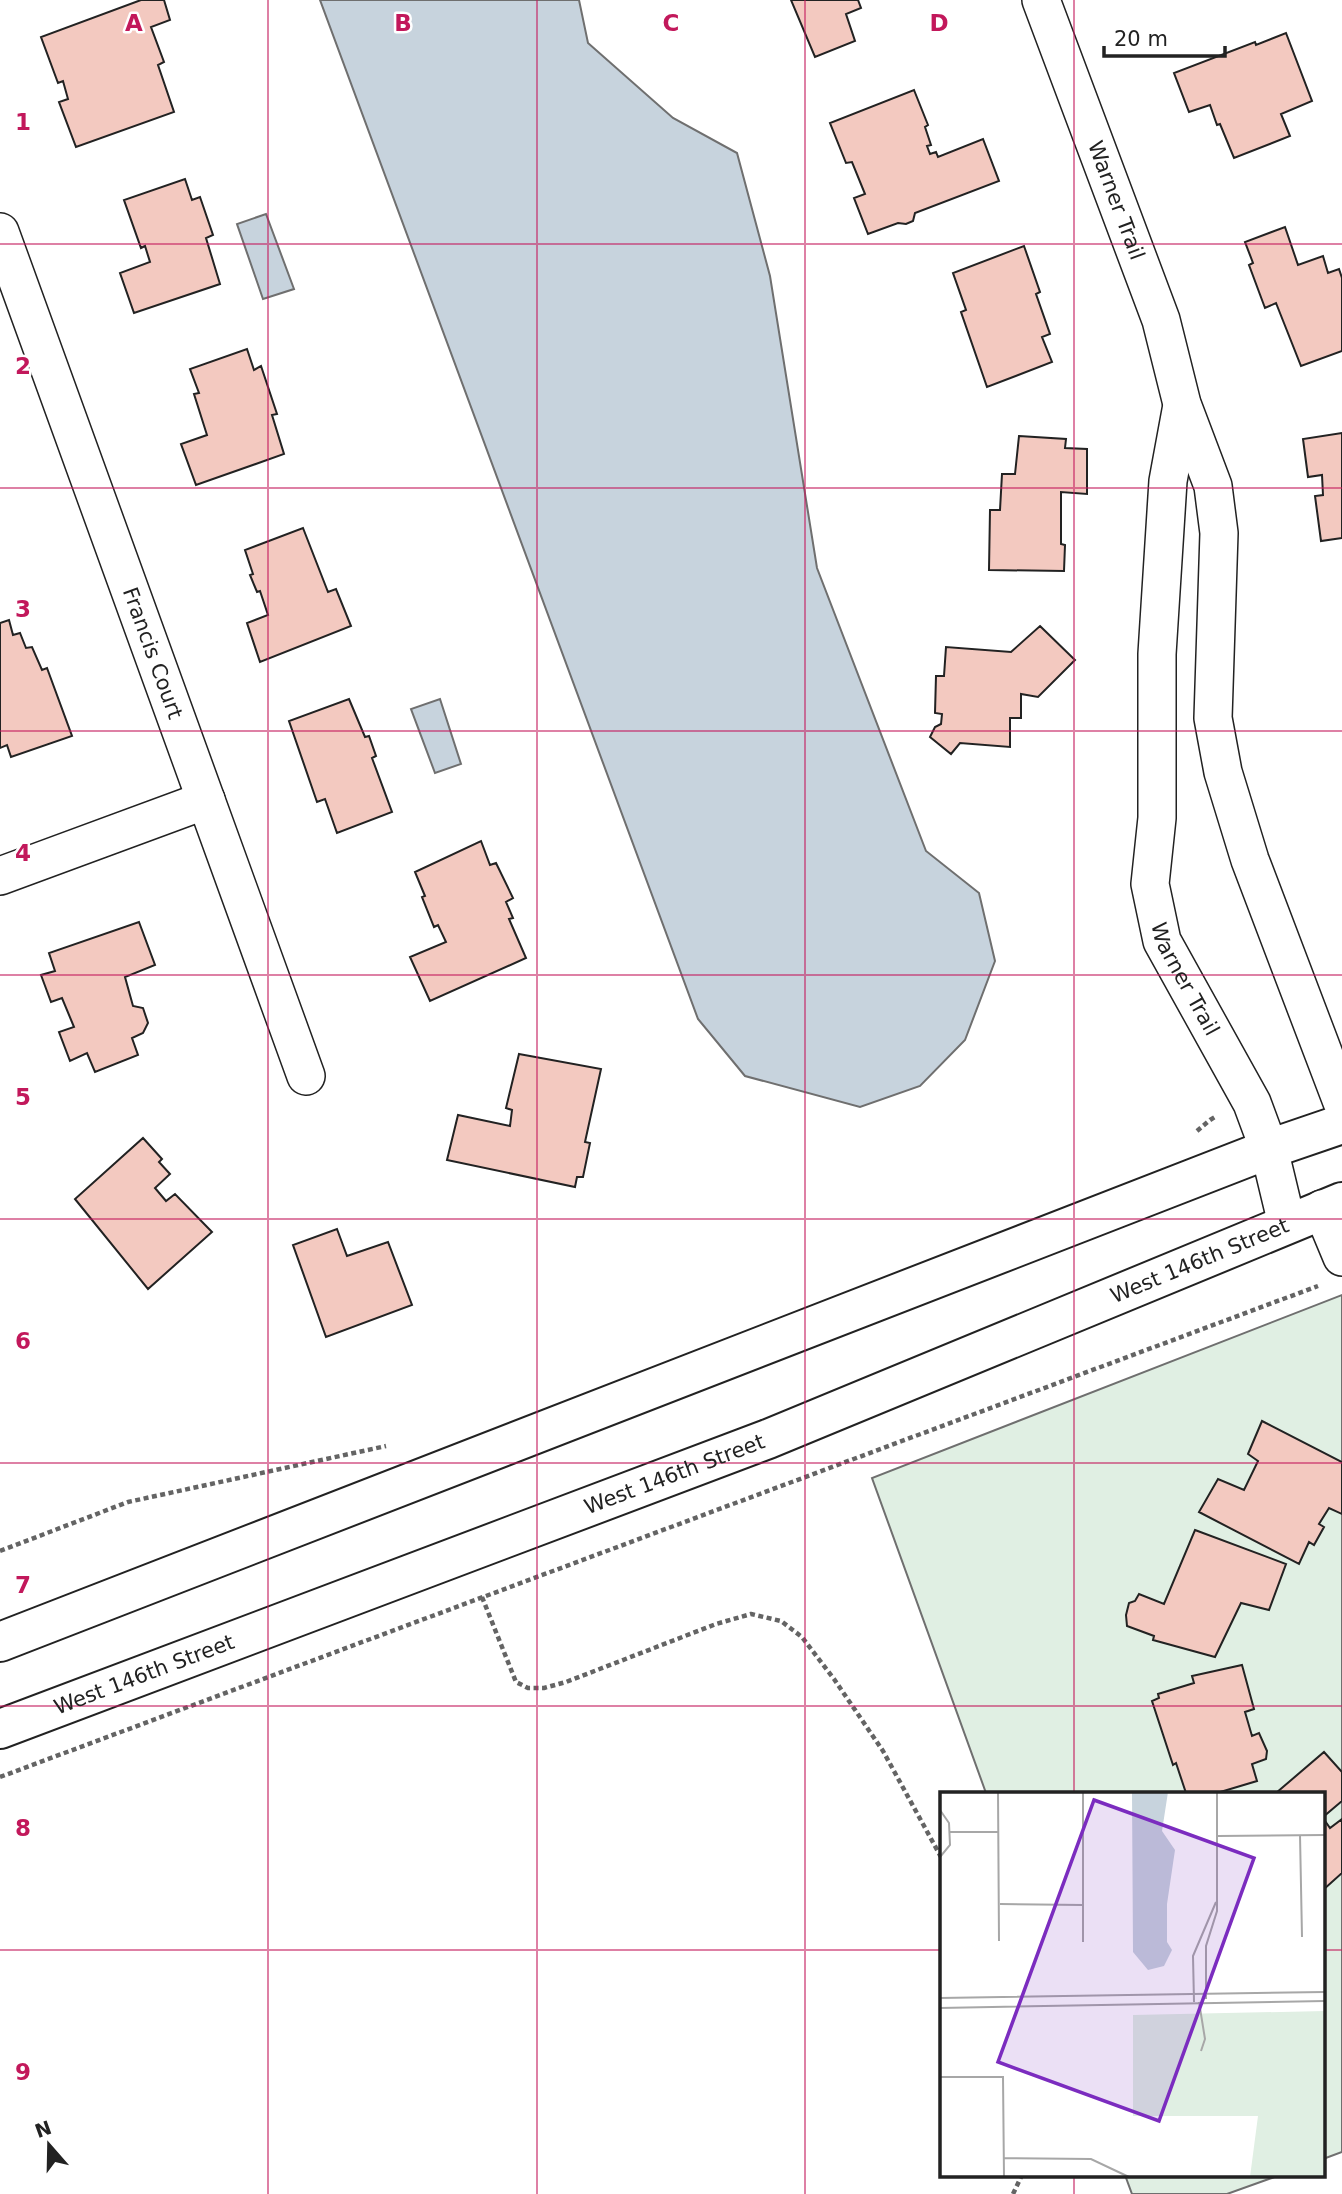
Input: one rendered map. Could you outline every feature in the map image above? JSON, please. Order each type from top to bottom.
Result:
[{"type":"main road","points":[[0,1642],[1269,1149],[1342,1124]]},
{"type":"main road","name":"West 146th Street","points":[[0,1729],[768,1439],[1332,1206]]},
{"type":"street","name":"Warner Trail","points":[[1041,0],[1161,320],[1182,404],[1213,486],[1219,533],[1213,718],[1223,772],[1250,860],[1342,1102]]},
{"type":"street","name":"Francis Court","points":[[0,232],[306,1076]]},
{"type":"street","name":"Warner Trail","points":[[1182,404],[1168,481],[1157,654],[1157,818],[1150,884],[1162,941],[1252,1103],[1269,1149],[1287,1224]]},
{"type":"street","points":[[1157,720],[1213,718]]},
{"type":"street","points":[[0,876],[206,800]]},
{"type":"street","points":[[1332,1206],[1342,1257]]},
{"type":"path","points":[[1190,1139],[1210,1119]]},
{"type":"path","points":[[0,1777],[1319,1286]]},
{"type":"path","points":[[0,1551],[128,1502],[389,1446]]},
{"type":"path","points":[[482,1597],[516,1682],[528,1688],[544,1688],[566,1682],[716,1624],[751,1614],[781,1621],[802,1636],[883,1751],[940,1855]]},
{"type":"path","points":[[1013,2194],[1022,2176]]},
{"type":"green space","points":[[1342,1295],[1342,2152],[1324,2159],[1324,1792],[986,1792],[872,1478]]},
{"type":"green space","points":[[1125,2176],[1277,2176],[1227,2194],[1132,2194]]},
{"type":"shaded area","points":[[320,0],[579,0],[588,43],[673,118],[737,153],[770,276],[817,568],[926,851],[979,893],[995,961],[965,1040],[920,1086],[860,1107],[745,1076],[698,1019]]},
{"type":"shaded area","points":[[266,214],[294,289],[263,299],[237,224]]},
{"type":"shaded area","points":[[440,699],[461,764],[435,773],[411,709]]},
{"type":"building","points":[[141,0],[164,0],[170,20],[151,27],[164,62],[158,65],[174,112],[76,147],[59,102],[68,99],[63,81],[58,83],[41,37]]},
{"type":"building","points":[[791,0],[858,0],[861,8],[846,14],[855,41],[815,57]]},
{"type":"building","points":[[1286,33],[1312,101],[1281,114],[1290,136],[1234,158],[1210,105],[1189,112],[1174,73]]},
{"type":"building","points":[[914,90],[928,125],[925,127],[931,145],[927,146],[930,154],[936,152],[938,157],[983,139],[999,181],[915,213],[913,221],[906,224],[898,223],[868,234],[854,198],[865,194],[852,162],[846,163],[830,123]]},
{"type":"building","points":[[185,179],[192,200],[200,197],[213,235],[206,238],[220,284],[134,313],[120,273],[150,262],[145,246],[141,248],[124,200]]},
{"type":"building","points":[[1285,227],[1298,265],[1323,256],[1328,273],[1339,269],[1342,278],[1342,351],[1301,366],[1276,303],[1265,308],[1249,265],[1253,263],[1245,242]]},
{"type":"building","points":[[1024,246],[1040,292],[1036,294],[1050,334],[1042,337],[1052,362],[987,387],[961,312],[966,310],[953,273]]},
{"type":"building","points":[[247,349],[254,370],[261,366],[277,414],[272,415],[284,454],[196,485],[181,444],[207,435],[194,394],[199,393],[190,369]]},
{"type":"building","points":[[1342,433],[1342,538],[1321,541],[1315,496],[1323,495],[1322,475],[1308,477],[1303,439]]},
{"type":"building","points":[[1019,436],[1066,439],[1065,448],[1087,449],[1087,494],[1061,492],[1064,571],[989,570],[990,510],[1000,510],[1002,474],[1015,474]]},
{"type":"building","points":[[303,528],[328,592],[336,589],[351,626],[260,662],[247,623],[268,615],[260,591],[257,592],[250,575],[253,574],[245,550]]},
{"type":"building","points":[[9,620],[13,635],[20,633],[26,648],[32,647],[42,670],[47,668],[72,736],[11,757],[7,745],[0,748],[0,623]]},
{"type":"building","points":[[1040,626],[1075,660],[1038,697],[1021,694],[1021,718],[1010,718],[1010,747],[960,743],[951,754],[930,737],[935,727],[941,724],[942,714],[935,713],[936,676],[944,676],[946,647],[1011,652]]},
{"type":"building","points":[[349,699],[365,737],[369,736],[376,756],[372,758],[392,812],[337,833],[325,799],[317,802],[289,721]]},
{"type":"building","points":[[481,841],[490,865],[496,863],[513,898],[506,902],[513,918],[509,919],[526,958],[430,1001],[410,957],[446,942],[438,925],[434,927],[415,872]]},
{"type":"building","points":[[139,922],[155,965],[125,977],[133,1006],[143,1008],[148,1023],[143,1033],[132,1038],[138,1055],[95,1072],[87,1053],[70,1061],[59,1032],[74,1027],[62,998],[51,1002],[41,975],[55,971],[49,953]]},
{"type":"building","points":[[519,1054],[601,1069],[585,1142],[590,1143],[583,1177],[577,1177],[575,1187],[447,1160],[458,1115],[510,1126],[512,1110],[506,1108]]},
{"type":"building","points":[[143,1138],[162,1159],[159,1162],[170,1174],[155,1188],[166,1201],[175,1194],[212,1232],[148,1289],[75,1199]]},
{"type":"building","points":[[337,1229],[347,1256],[388,1242],[412,1305],[326,1337],[293,1245]]},
{"type":"building","points":[[1262,1421],[1342,1462],[1342,1514],[1329,1508],[1319,1524],[1324,1527],[1314,1545],[1309,1542],[1299,1564],[1199,1512],[1218,1479],[1244,1490],[1258,1461],[1248,1454]]},
{"type":"building","points":[[1195,1530],[1286,1564],[1269,1610],[1241,1603],[1215,1657],[1153,1640],[1154,1636],[1127,1626],[1129,1603],[1135,1601],[1139,1594],[1164,1604]]},
{"type":"building","points":[[1242,1665],[1254,1709],[1245,1712],[1252,1736],[1259,1733],[1267,1751],[1266,1759],[1252,1764],[1257,1781],[1220,1792],[1186,1792],[1176,1763],[1173,1765],[1152,1701],[1159,1698],[1158,1694],[1194,1683],[1192,1676]]},
{"type":"building","points":[[1324,1752],[1342,1772],[1342,1801],[1324,1816],[1324,1792],[1277,1792]]},
{"type":"building","points":[[1324,1819],[1330,1828],[1342,1819],[1342,1873],[1324,1889]]}]
